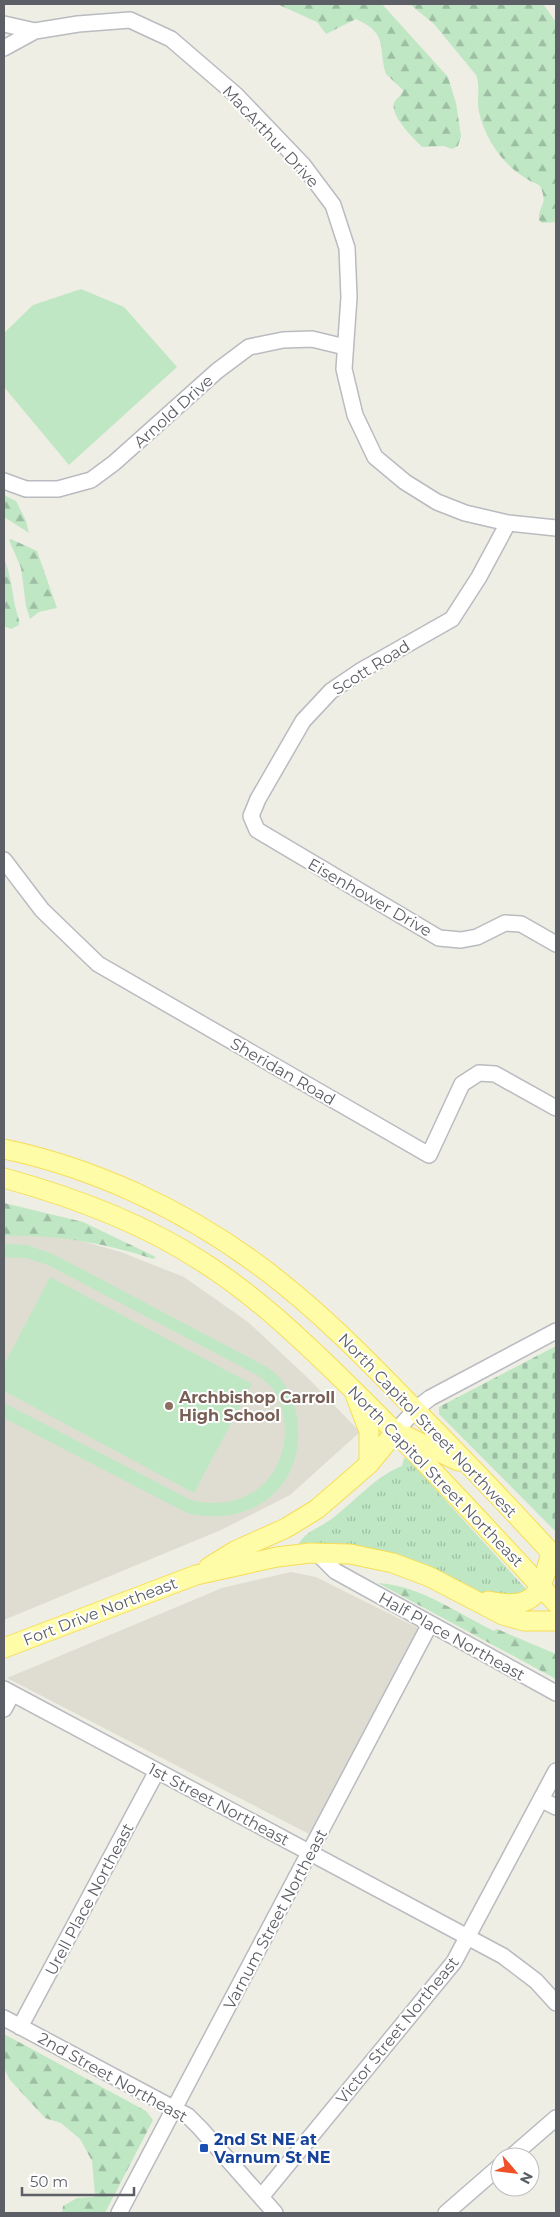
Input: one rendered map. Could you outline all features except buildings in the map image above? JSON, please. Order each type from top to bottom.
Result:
[{"type":"main road","name":"North Capitol Street Northwest","points":[[4,1149],[41,1158],[117,1185],[166,1208],[213,1234],[257,1264],[380,1372],[554,1555]]},
{"type":"main road","name":"North Capitol Street Northeast","points":[[4,1178],[55,1193],[105,1211],[153,1233],[200,1260],[264,1307],[396,1431],[556,1602]]},
{"type":"main road","points":[[353,1390],[370,1431],[369,1464]]},
{"type":"main road","points":[[396,1431],[438,1450],[477,1473]]},
{"type":"main road","name":"Fort Drive Northeast","points":[[196,1575],[235,1551],[272,1535],[310,1513],[369,1464],[396,1431]]},
{"type":"main road","name":"Fort Drive Northeast","points":[[4,1648],[196,1575],[277,1557],[317,1553],[366,1556],[393,1562],[430,1577],[470,1597]]},
{"type":"main road","points":[[470,1597],[504,1605],[518,1605],[529,1601],[540,1585],[554,1555]]},
{"type":"main road","points":[[470,1597],[513,1619],[534,1622],[556,1621]]},
{"type":"street","name":"MacArthur Drive","points":[[4,24],[35,31],[78,24],[130,20],[171,39],[236,95],[303,165],[333,204],[347,248],[349,297],[344,369],[355,415],[375,457],[405,482],[437,502],[465,513],[508,523],[556,528]]},
{"type":"street","points":[[4,48],[35,31]]},
{"type":"street","name":"Arnold Drive","points":[[4,481],[26,489],[58,489],[91,480],[114,463],[217,371],[249,347],[283,340],[312,339],[345,347]]},
{"type":"street","name":"Scott Road","points":[[251,816],[258,799],[302,721],[331,691],[362,670],[452,619],[460,609],[508,523]]},
{"type":"street","name":"Eisenhower Drive","points":[[251,816],[257,830],[439,938],[462,940],[476,937],[505,923],[521,924],[556,944]]},
{"type":"street","name":"Sheridan Road","points":[[4,860],[42,910],[98,964],[429,1155],[462,1084],[479,1073],[495,1074],[556,1108]]},
{"type":"street","points":[[396,1431],[416,1409],[430,1398],[556,1330]]},
{"type":"street","name":"Half Place Northeast","points":[[317,1553],[335,1571],[556,1693]]},
{"type":"street","name":"Varnum Street Northeast","points":[[119,2213],[430,1624]]},
{"type":"street","points":[[4,1709],[8,1691]]},
{"type":"street","name":"1st Street Northeast","points":[[8,1691],[468,1937],[520,1968],[546,1990],[556,2003]]},
{"type":"street","name":"Urell Place Northeast","points":[[20,2027],[157,1771]]},
{"type":"street","name":"Victor Street Northeast","points":[[261,2197],[454,1962],[556,1771]]},
{"type":"street","points":[[542,1800],[556,1807]]},
{"type":"street","name":"2nd Street Northeast","points":[[4,2018],[175,2108],[195,2122],[275,2213]]},
{"type":"street","points":[[523,2147],[556,2118]]},
{"type":"street","points":[[446,2213],[490,2175]]},
{"type":"shaded area","name":"Archbishop Carroll High School","points":[[4,1235],[60,1235],[121,1252],[184,1277],[248,1322],[310,1380],[360,1432],[290,1495],[221,1530],[4,1620]]},
{"type":"shaded area","points":[[291,1572],[316,1577],[420,1629],[309,1834],[7,1678],[222,1588]]},
{"type":"green space","points":[[277,4],[382,4],[448,77],[456,103],[461,136],[458,146],[452,149],[444,146],[422,147],[403,127],[396,114],[394,103],[403,90],[386,74],[380,42],[374,30],[356,19],[326,34],[317,22]]},
{"type":"green space","points":[[412,4],[543,4],[556,22],[556,222],[542,223],[539,220],[544,198],[540,186],[510,166],[490,141],[479,112],[476,75],[434,24]]},
{"type":"green space","points":[[81,289],[124,307],[177,367],[69,465],[4,387],[4,333],[33,305]]},
{"type":"green space","points":[[4,495],[16,501],[26,521],[29,533],[4,517]]},
{"type":"green space","points":[[11,539],[37,551],[57,608],[39,612],[30,619],[26,606],[21,568],[9,540]]},
{"type":"green space","points":[[4,558],[19,621],[19,625],[11,629],[4,626]]},
{"type":"green space","points":[[4,1203],[83,1222],[156,1257],[153,1259],[117,1248],[61,1238],[4,1236]]},
{"type":"green space","points":[[4,1244],[27,1245],[53,1254],[265,1366],[276,1375],[286,1387],[293,1400],[297,1414],[298,1429],[295,1457],[288,1475],[277,1490],[263,1502],[246,1511],[228,1515],[208,1516],[187,1513],[4,1418],[4,1403],[191,1500],[209,1503],[226,1502],[242,1498],[256,1490],[267,1480],[276,1466],[282,1450],[285,1432],[278,1398],[270,1386],[257,1375],[48,1265],[26,1258],[4,1257]]},
{"type":"green space","points":[[50,1277],[252,1384],[194,1493],[4,1391],[4,1365]]},
{"type":"green space","points":[[556,1346],[556,1532],[439,1414],[439,1407]]},
{"type":"green space","points":[[404,1458],[409,1460],[526,1589],[516,1598],[486,1596],[426,1564],[363,1547],[333,1544],[298,1545],[305,1536],[334,1517],[375,1482],[402,1466]]},
{"type":"green space","points":[[378,1583],[393,1585],[423,1594],[494,1631],[497,1629],[556,1654],[556,1679]]},
{"type":"green space","points":[[4,2034],[146,2111],[153,2120],[105,2213],[62,2213],[63,2206],[77,2198],[93,2197],[95,2195],[92,2161],[80,2139],[61,2123],[45,2118],[10,2080],[4,2068]]},
{"type":"place","name":"Archbishop Carroll High School","points":[[169,1406]]},
{"type":"place","name":"2nd St NE at Varnum St NE","points":[[204,2148]]}]
